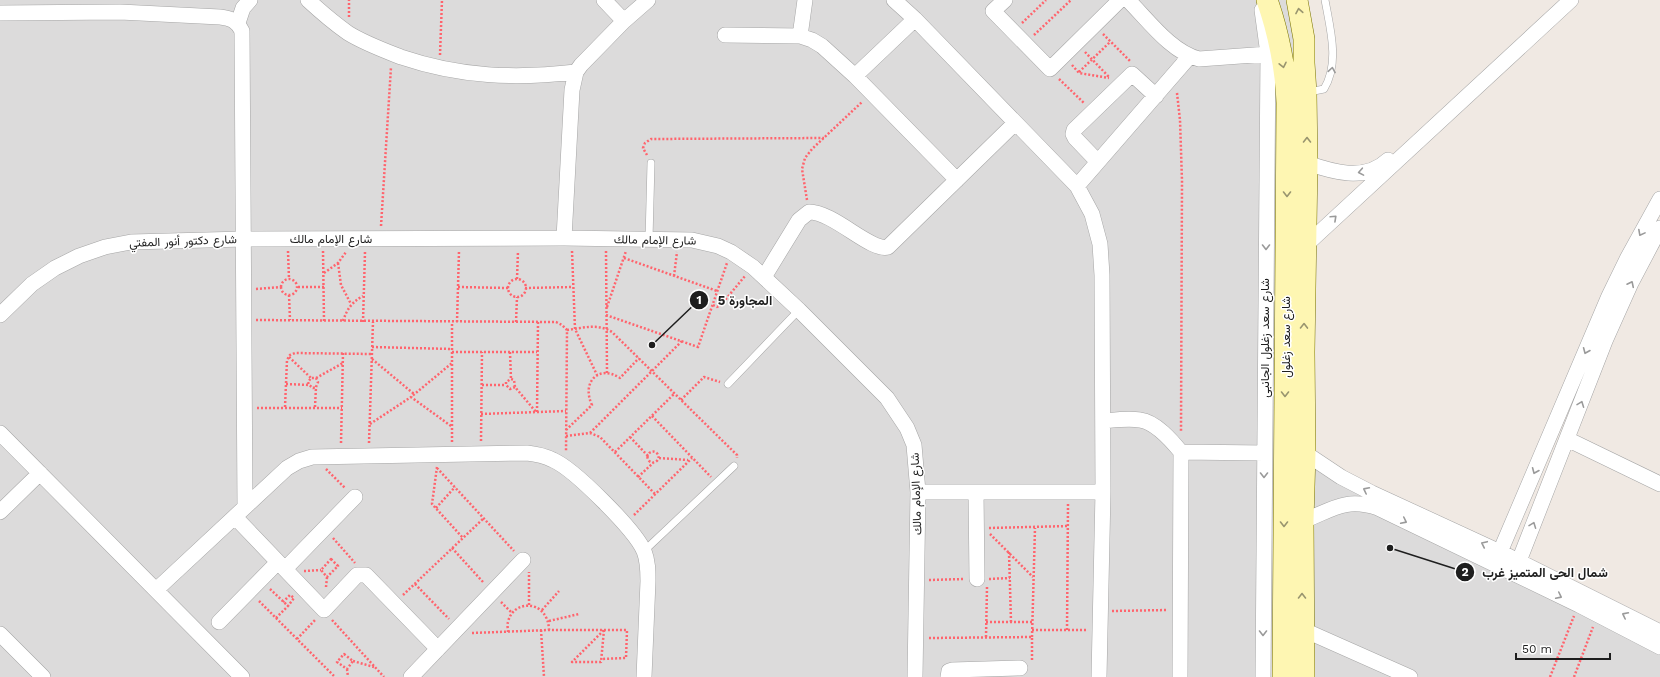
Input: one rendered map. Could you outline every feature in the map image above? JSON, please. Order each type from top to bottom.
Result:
[{"type":"main road","name":"شارع سعد زغلول","points":[[1267,0],[1272,15],[1287,84],[1295,352],[1305,453],[1302,603],[1304,630],[1304,677]]},
{"type":"main road","name":"شارع سعد زغلول","points":[[1283,677],[1295,352],[1306,245],[1306,93],[1304,39],[1297,0]]},
{"type":"street","points":[[238,23],[243,8],[250,0]]},
{"type":"street","points":[[308,0],[349,33],[392,53],[439,68],[473,74],[508,77],[542,76],[576,72]]},
{"type":"street","points":[[604,0],[624,21]]},
{"type":"street","points":[[568,238],[572,90],[576,72],[624,21],[648,0]]},
{"type":"street","points":[[800,36],[805,0]]},
{"type":"street","points":[[894,0],[915,19],[1077,186],[1092,214],[1100,244],[1102,275],[1103,492],[1099,677]]},
{"type":"street","points":[[1005,0],[993,12],[1050,69],[1120,0]]},
{"type":"street","points":[[1128,0],[1179,52],[1189,57],[1199,59],[1268,54]]},
{"type":"street","name":"شارع سعد زغلول الجانبى","points":[[1259,0],[1262,10],[1268,54],[1263,677]]},
{"type":"street","points":[[1307,163],[1345,174],[1366,171],[1386,162],[1557,0]]},
{"type":"street","points":[[1306,245],[1571,0]]},
{"type":"street","points":[[0,13],[119,6],[230,18],[238,23],[242,31],[243,40],[244,238],[244,409],[240,512],[281,566],[324,610],[357,575],[366,575],[438,649]]},
{"type":"street","points":[[855,76],[915,19]]},
{"type":"street","points":[[725,35],[800,36],[812,40],[822,46],[855,76],[957,180]]},
{"type":"street","points":[[1077,186],[1189,57]]},
{"type":"street","points":[[1098,162],[1073,134],[1074,130],[1092,112],[1129,66],[1156,96]]},
{"type":"street","points":[[764,277],[799,220],[809,212],[823,214],[871,242],[885,248],[888,247],[1015,123]]},
{"type":"street","points":[[1500,552],[1609,296],[1628,257],[1660,199]]},
{"type":"street","points":[[1519,561],[1605,341],[1631,283],[1660,228]]},
{"type":"street","name":"شارع الإمام مالك","points":[[244,238],[678,239],[705,242],[731,252],[753,267],[764,277],[878,389],[898,412],[914,444],[918,492],[915,677]]},
{"type":"street","name":"شارع دكتور أنور المفتي","points":[[0,315],[32,284],[55,268],[79,256],[105,247],[131,242],[244,238]]},
{"type":"street","points":[[1103,421],[1141,420],[1157,428],[1166,435],[1181,452],[1180,677]]},
{"type":"street","points":[[0,433],[242,677]]},
{"type":"street","points":[[1567,440],[1660,484]]},
{"type":"street","points":[[1181,452],[1264,453]]},
{"type":"street","points":[[156,590],[287,468],[299,461],[312,457],[369,455],[481,453],[526,453],[540,455],[554,460],[566,467],[625,524],[644,551],[648,566],[644,677]]},
{"type":"street","points":[[1305,453],[1357,486],[1519,561],[1660,632]]},
{"type":"street","points":[[0,512],[40,473]]},
{"type":"street","points":[[918,492],[1103,492]]},
{"type":"street","points":[[976,492],[982,579]]},
{"type":"street","points":[[219,622],[260,580],[281,566],[324,529],[355,497]]},
{"type":"street","points":[[1303,521],[1344,504],[1367,504],[1578,605],[1660,647]]},
{"type":"street","points":[[411,677],[523,560]]},
{"type":"street","points":[[1304,630],[1410,677]]},
{"type":"street","points":[[0,634],[43,677]]},
{"type":"street","points":[[948,677],[950,671],[952,670],[1026,668]]},
{"type":"lane","points":[[1306,93],[1324,89],[1332,74],[1333,56],[1325,0]]},
{"type":"lane","points":[[649,239],[651,163]]},
{"type":"lane","points":[[728,384],[799,310]]},
{"type":"lane","points":[[644,551],[734,466]]},
{"type":"path","points":[[439,68],[442,0]]},
{"type":"path","points":[[1013,32],[1046,0]]},
{"type":"path","points":[[1024,43],[1071,0]]},
{"type":"path","points":[[1094,26],[1110,42],[1129,66]]},
{"type":"path","points":[[1079,73],[1110,42]]},
{"type":"path","points":[[1077,43],[1110,78]]},
{"type":"path","points":[[380,239],[392,53]]},
{"type":"path","points":[[1062,57],[1079,73],[1110,78],[1115,74]]},
{"type":"path","points":[[1050,69],[1092,112]]},
{"type":"path","points":[[1174,74],[1180,120],[1182,180],[1181,452]]},
{"type":"path","points":[[809,212],[802,169],[804,158],[871,93]]},
{"type":"path","points":[[651,163],[643,148],[645,143],[651,138],[824,138]]},
{"type":"path","points":[[457,322],[459,238]]},
{"type":"path","points":[[517,279],[518,238]]},
{"type":"path","points":[[568,238],[575,329],[597,375]]},
{"type":"path","points":[[288,239],[289,279]]},
{"type":"path","points":[[323,239],[324,321]]},
{"type":"path","points":[[323,274],[338,263],[359,239]]},
{"type":"path","points":[[359,239],[364,296],[363,322]]},
{"type":"path","points":[[606,239],[607,372]]},
{"type":"path","points":[[606,309],[631,239]]},
{"type":"path","points":[[674,276],[678,239]]},
{"type":"path","points":[[606,315],[698,347],[731,252]]},
{"type":"path","points":[[624,258],[717,291]]},
{"type":"path","points":[[338,263],[341,285],[351,304]]},
{"type":"path","points":[[713,304],[717,307],[721,305],[753,267]]},
{"type":"path","points":[[281,288],[284,281],[289,279],[295,281],[298,287]]},
{"type":"path","points":[[517,279],[523,282],[526,288],[523,295],[517,297],[510,295],[508,288],[510,282],[517,279]]},
{"type":"path","points":[[281,288],[284,293],[289,295],[295,293],[298,287]]},
{"type":"path","points":[[298,287],[324,287]]},
{"type":"path","points":[[458,287],[508,288]]},
{"type":"path","points":[[244,290],[281,288]]},
{"type":"path","points":[[526,288],[573,288]]},
{"type":"path","points":[[289,295],[290,320]]},
{"type":"path","points":[[343,321],[351,304],[364,296]]},
{"type":"path","points":[[516,322],[517,297]]},
{"type":"path","points":[[244,320],[363,322],[556,322],[567,330],[566,467]]},
{"type":"path","points":[[369,455],[373,322]]},
{"type":"path","points":[[452,322],[452,454]]},
{"type":"path","points":[[537,412],[538,322]]},
{"type":"path","points":[[567,330],[597,326],[606,328],[612,332],[737,455],[738,460],[734,466]]},
{"type":"path","points":[[590,433],[682,341]]},
{"type":"path","points":[[372,347],[482,352],[537,352]]},
{"type":"path","points":[[481,453],[482,352]]},
{"type":"path","points":[[506,385],[506,382],[510,379],[510,352]]},
{"type":"path","points":[[285,407],[287,360],[295,353],[372,354]]},
{"type":"path","points":[[340,456],[343,354]]},
{"type":"path","points":[[289,357],[311,378],[316,378],[343,363]]},
{"type":"path","points":[[566,430],[592,404],[588,397],[588,389],[591,381],[597,375],[607,372],[620,378],[638,358]]},
{"type":"path","points":[[372,359],[414,394]]},
{"type":"path","points":[[370,424],[411,397],[452,363]]},
{"type":"path","points":[[681,400],[704,377],[728,384]]},
{"type":"path","points":[[309,385],[308,382],[311,378]]},
{"type":"path","points":[[315,407],[316,387],[318,382],[316,378]]},
{"type":"path","points":[[510,379],[514,380],[515,387],[537,412]]},
{"type":"path","points":[[286,384],[309,385],[313,388],[316,387]]},
{"type":"path","points":[[482,385],[506,385],[510,389],[515,387]]},
{"type":"path","points":[[615,452],[674,394]]},
{"type":"path","points":[[411,397],[452,426]]},
{"type":"path","points":[[244,409],[285,407],[342,408]]},
{"type":"path","points":[[482,414],[566,411]]},
{"type":"path","points":[[652,416],[690,459],[717,483]]},
{"type":"path","points":[[566,436],[590,433],[600,437],[655,494]]},
{"type":"path","points":[[630,437],[653,463]]},
{"type":"path","points":[[648,456],[654,451],[657,452],[659,458]]},
{"type":"path","points":[[425,454],[523,560],[529,569],[529,605]]},
{"type":"path","points":[[312,457],[355,497]]},
{"type":"path","points":[[638,477],[659,458],[690,459]]},
{"type":"path","points":[[625,524],[690,459]]},
{"type":"path","points":[[436,467],[432,504],[463,538]]},
{"type":"path","points":[[436,508],[455,487]]},
{"type":"path","points":[[1067,630],[1068,492]]},
{"type":"path","points":[[393,603],[484,518]]},
{"type":"path","points":[[1033,577],[984,528],[1068,526]]},
{"type":"path","points":[[1026,668],[1032,637],[1034,528]]},
{"type":"path","points":[[324,529],[366,575]]},
{"type":"path","points":[[452,548],[512,613]]},
{"type":"path","points":[[1009,552],[1011,622]]},
{"type":"path","points":[[332,559],[338,566],[327,577],[321,570],[332,559]]},
{"type":"path","points":[[982,579],[986,637]]},
{"type":"path","points":[[260,580],[288,606]]},
{"type":"path","points":[[415,584],[456,631],[508,632],[541,630],[549,630],[604,630],[627,630],[626,658],[602,659],[601,662],[572,662],[604,630]]},
{"type":"path","points":[[249,591],[335,677]]},
{"type":"path","points":[[542,610],[559,591]]},
{"type":"path","points":[[276,618],[294,598],[290,595],[283,602]]},
{"type":"path","points":[[508,632],[508,622],[512,613],[520,607],[529,605],[542,610],[549,621],[549,630]]},
{"type":"path","points":[[1550,677],[1578,605]]},
{"type":"path","points":[[1100,612],[1180,609]]},
{"type":"path","points":[[296,639],[324,610],[384,677]]},
{"type":"path","points":[[549,621],[579,614]]},
{"type":"path","points":[[1574,677],[1597,615]]},
{"type":"path","points":[[986,622],[1032,622]]},
{"type":"path","points":[[541,630],[544,677]]},
{"type":"path","points":[[602,659],[604,630]]},
{"type":"path","points":[[1032,630],[1100,630]]},
{"type":"path","points":[[916,638],[1032,637]]},
{"type":"path","points":[[348,677],[346,669],[337,662],[344,654],[353,661],[374,667]]},
{"type":"path","points":[[346,669],[353,661]]},
{"type":"shaded area","points":[[0,0],[1287,0],[1291,10],[1294,33],[1300,459],[1660,637],[1660,677],[0,677]]},
{"type":"place","name":"المجاورة 5","points":[[652,345]]},
{"type":"place","name":"شمال الحى المتميز غرب","points":[[1390,548]]}]
